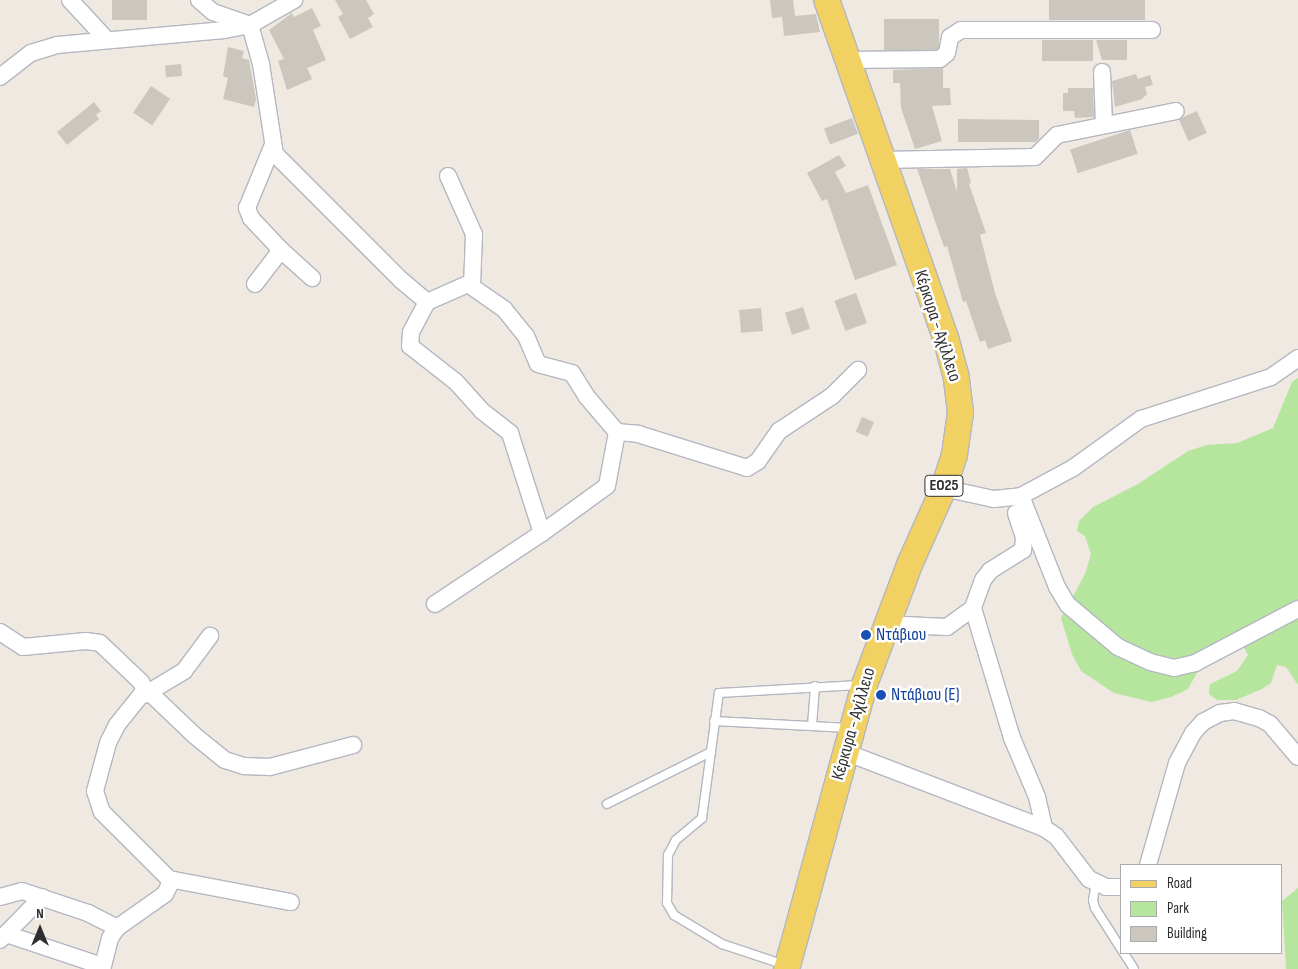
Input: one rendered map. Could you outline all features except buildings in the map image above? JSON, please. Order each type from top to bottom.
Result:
[{"type":"main road","name":"Κέρκυρα - Αχίλλειο","points":[[786,967],[864,684],[884,624],[943,488],[958,434],[960,412],[955,374],[826,0]]},
{"type":"street","points":[[70,0],[107,40]]},
{"type":"street","points":[[199,0],[214,12],[250,25]]},
{"type":"street","points":[[0,77],[31,53],[57,45],[250,25],[294,0]]},
{"type":"street","points":[[250,25],[261,64],[272,147],[275,154],[401,280],[427,302]]},
{"type":"street","points":[[847,60],[940,59],[946,53],[950,37],[961,30],[1152,30]]},
{"type":"street","points":[[1102,72],[1104,124]]},
{"type":"street","points":[[881,160],[1035,157],[1055,136],[1104,124],[1176,111]]},
{"type":"street","points":[[272,147],[247,208],[251,218],[281,250],[312,278]]},
{"type":"street","points":[[448,176],[474,234],[472,285]]},
{"type":"street","points":[[255,284],[281,250]]},
{"type":"street","points":[[542,533],[510,433],[482,411],[456,382],[410,346],[411,332],[427,302],[462,285],[472,285],[516,320],[538,364],[572,373],[593,404],[617,432],[638,434],[747,468],[758,461],[779,431],[832,396],[858,370]]},
{"type":"street","points":[[943,488],[976,497],[1016,498],[1073,468],[1141,419],[1271,377],[1298,358]]},
{"type":"street","points":[[435,604],[542,533],[608,486],[617,432]]},
{"type":"street","points":[[884,624],[947,627],[973,608],[986,575],[1023,550],[1022,530],[1016,498]]},
{"type":"street","points":[[1016,498],[1057,587],[1068,605],[1118,647],[1150,662],[1174,668],[1188,665],[1298,610]]},
{"type":"street","points":[[973,608],[1012,738],[1037,797],[1044,828]]},
{"type":"street","points":[[0,632],[23,647],[86,641],[100,642],[141,682],[146,694],[194,736],[226,760],[244,766],[270,767],[352,745]]},
{"type":"street","points":[[210,636],[184,672],[146,694],[117,725],[108,742],[95,791],[102,812],[169,878],[291,902]]},
{"type":"street","points":[[1148,864],[1174,770],[1192,733],[1204,722],[1220,713],[1234,711],[1260,718],[1270,724],[1298,757]]},
{"type":"street","points":[[845,752],[1044,828],[1056,836],[1096,884],[1120,888]]},
{"type":"street","points":[[42,897],[3,937],[102,967],[110,938],[117,928],[165,894],[170,884],[169,878]]},
{"type":"street","points":[[0,897],[17,890],[88,913],[117,928]]},
{"type":"lane","points":[[786,967],[708,938],[670,910],[668,855],[676,840],[702,818],[716,699],[722,691],[864,684]]},
{"type":"lane","points":[[812,726],[815,686]]},
{"type":"lane","points":[[714,721],[851,728]]},
{"type":"lane","points":[[607,804],[711,752]]},
{"type":"lane","points":[[1096,884],[1093,900],[1095,908],[1120,947]]},
{"type":"lane","points":[[1124,954],[1134,969]]},
{"type":"green space","points":[[1298,378],[1298,685],[1286,667],[1277,665],[1271,683],[1262,689],[1236,700],[1217,700],[1209,694],[1210,684],[1237,671],[1248,655],[1239,639],[1230,637],[1221,640],[1207,655],[1188,689],[1171,697],[1151,702],[1114,693],[1081,671],[1072,654],[1061,618],[1085,574],[1091,554],[1085,536],[1077,531],[1079,521],[1093,507],[1138,484],[1188,451],[1207,445],[1237,443],[1273,428],[1292,382]]},
{"type":"green space","points":[[1298,888],[1298,969],[1286,969],[1283,900]]},
{"type":"place","name":"Ντάβιου","points":[[866,635]]},
{"type":"place","name":"Ντάβιου (E)","points":[[881,695]]}]
